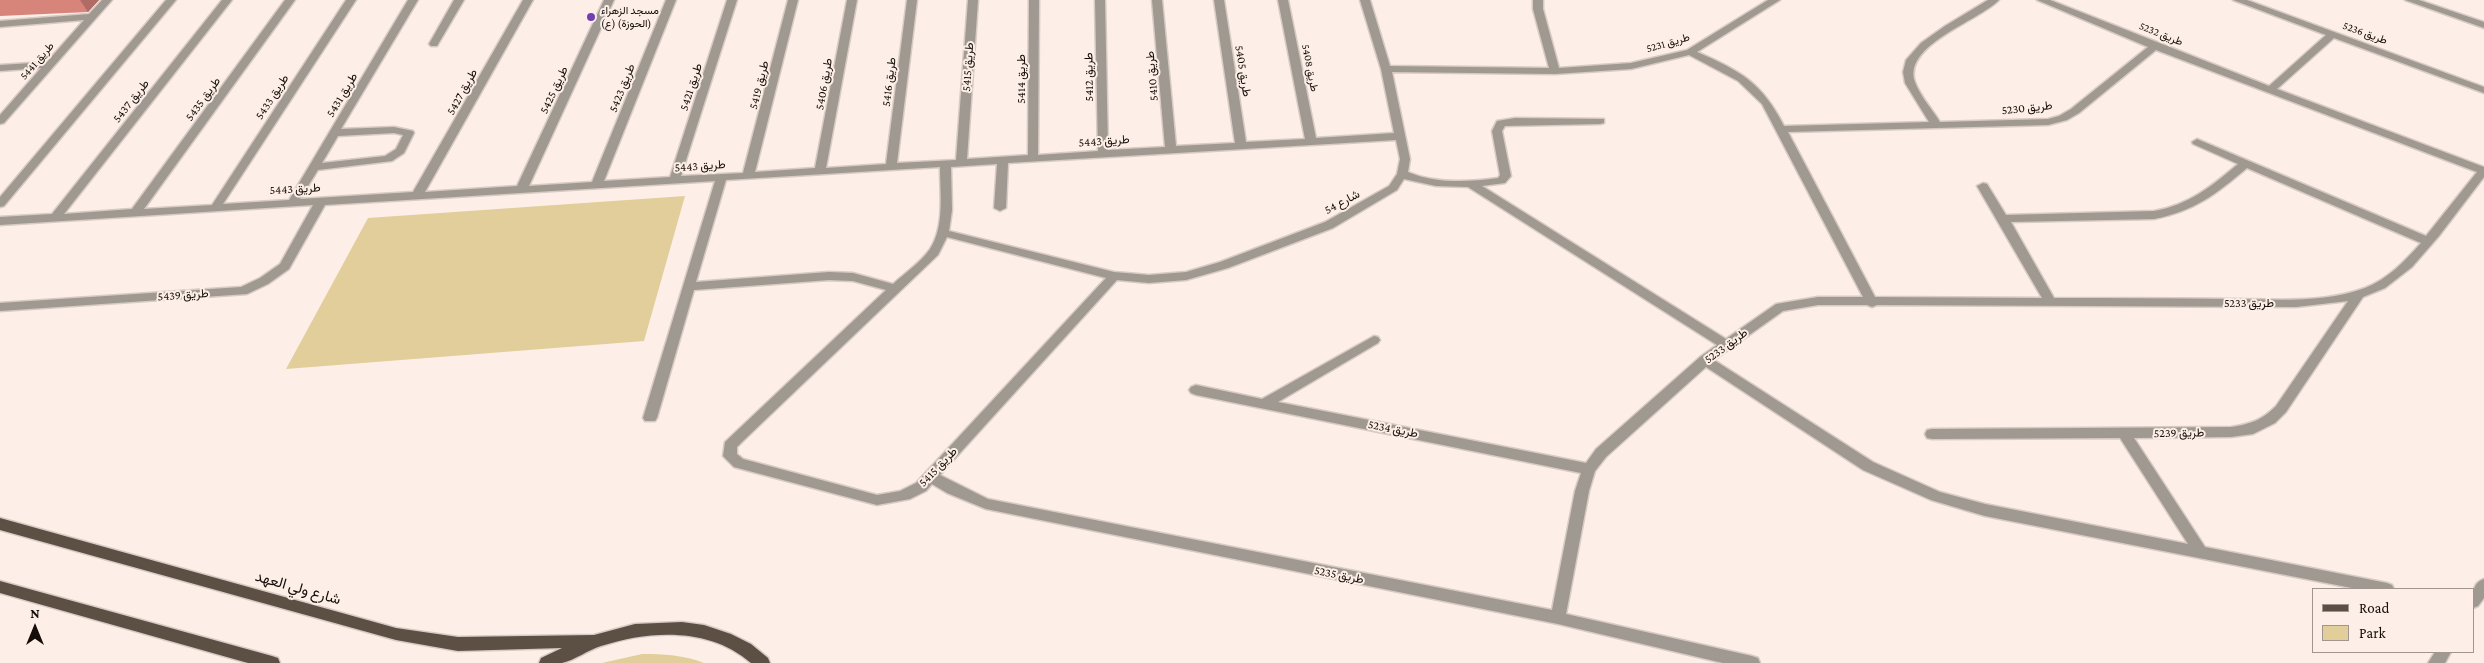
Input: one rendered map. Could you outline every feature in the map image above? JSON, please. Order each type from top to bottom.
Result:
[{"type":"main road","name":"شارع ولي العهد","points":[[0,524],[396,634],[458,644],[593,641]]},
{"type":"main road","points":[[0,587],[272,663]]},
{"type":"main road","points":[[547,663],[593,641],[638,630],[682,628],[721,636],[754,654],[762,663]]},
{"type":"street","name":"طريق 5441","points":[[0,121],[107,0]]},
{"type":"street","points":[[0,204],[171,0]]},
{"type":"street","name":"طريق 5437","points":[[56,218],[227,0]]},
{"type":"street","name":"طريق 5435","points":[[135,213],[290,0]]},
{"type":"street","name":"طريق 5433","points":[[215,208],[351,0]]},
{"type":"street","name":"طريق 5431","points":[[292,204],[413,0]]},
{"type":"street","points":[[434,44],[459,0]]},
{"type":"street","name":"طريق 5427","points":[[417,196],[528,0]]},
{"type":"street","name":"طريق 5425","points":[[521,190],[609,0]]},
{"type":"street","name":"طريق 5423","points":[[596,186],[671,0]]},
{"type":"street","name":"طريق 5421","points":[[674,181],[732,0]]},
{"type":"street","name":"طريق 5419","points":[[748,176],[793,0]]},
{"type":"street","name":"طريق 5406","points":[[820,172],[852,0]]},
{"type":"street","name":"طريق 5416","points":[[891,168],[912,0]]},
{"type":"street","name":"طريق 5415","points":[[961,163],[973,0]]},
{"type":"street","name":"طريق 5414","points":[[1033,159],[1034,0]]},
{"type":"street","name":"طريق 5412","points":[[1100,0],[1103,154]]},
{"type":"street","name":"طريق 5410","points":[[1157,0],[1171,150]]},
{"type":"street","name":"طريق 5405","points":[[1219,0],[1241,146]]},
{"type":"street","name":"طريق 5408","points":[[1284,0],[1311,142]]},
{"type":"street","points":[[1365,0],[1386,69],[1401,136],[1405,159],[1402,174],[1409,178],[1469,183],[1497,181],[1506,176],[1497,131],[1501,123],[1515,121],[1600,120]]},
{"type":"street","points":[[1538,0],[1538,9],[1555,70]]},
{"type":"street","name":"طريق 5231","points":[[1386,69],[1555,70],[1631,66],[1690,52],[1775,0]]},
{"type":"street","points":[[1937,126],[1910,83],[1908,68],[1910,61],[1920,50],[1994,0]]},
{"type":"street","name":"طريق 5232","points":[[2042,0],[2155,46],[2483,171]]},
{"type":"street","name":"طريق 5236","points":[[2238,0],[2484,90]]},
{"type":"street","points":[[2410,0],[2484,25]]},
{"type":"street","points":[[0,24],[92,17]]},
{"type":"street","points":[[2270,90],[2332,34]]},
{"type":"street","name":"طريق 5230","points":[[1782,129],[2048,122],[2063,118],[2155,46]]},
{"type":"street","points":[[1690,52],[1725,68],[1750,84],[1767,103],[1872,303]]},
{"type":"street","points":[[0,68],[49,65]]},
{"type":"street","points":[[314,167],[388,160],[400,151],[409,133],[394,130],[334,133]]},
{"type":"street","name":"طريق 5443","points":[[0,222],[1401,136]]},
{"type":"street","points":[[2197,142],[2427,241]]},
{"type":"street","points":[[1000,208],[1003,161]]},
{"type":"street","points":[[2003,219],[2154,215],[2174,212],[2191,206],[2204,198],[2246,163]]},
{"type":"street","name":"طريق 5415","points":[[945,164],[944,232],[934,252],[897,290],[738,437],[730,446],[730,456],[739,463],[877,500],[908,495],[921,486],[1114,276]]},
{"type":"street","name":"طريق 5233","points":[[1558,618],[1582,491],[1589,469],[1601,453],[1705,360],[1780,307],[1818,301],[1872,303],[2296,303],[2329,301],[2358,295],[2382,285],[2400,273],[2483,171]]},
{"type":"street","name":"شارع 54","points":[[1114,276],[1149,279],[1186,276],[1224,266],[1328,225],[1393,188],[1402,174]]},
{"type":"street","points":[[650,418],[721,178]]},
{"type":"street","points":[[1469,183],[1726,345]]},
{"type":"street","points":[[1983,186],[2051,303]]},
{"type":"street","name":"طريق 5439","points":[[0,307],[243,291],[264,281],[285,266],[321,202]]},
{"type":"street","points":[[944,232],[1114,276]]},
{"type":"street","points":[[690,286],[845,277],[874,281],[897,290]]},
{"type":"street","name":"طريق 5239","points":[[1932,434],[2126,434],[2230,432],[2253,428],[2270,420],[2281,409],[2358,295]]},
{"type":"street","points":[[1265,404],[1374,340]]},
{"type":"street","points":[[1705,360],[1868,466],[1912,487],[1985,510],[2382,588]]},
{"type":"street","name":"طريق 5234","points":[[1196,390],[1589,469]]},
{"type":"street","points":[[2126,434],[2200,551]]},
{"type":"street","name":"طريق 5235","points":[[930,476],[952,489],[986,504],[1558,618],[1752,663]]},
{"type":"street","points":[[2474,600],[2484,585]]},
{"type":"green space","points":[[685,196],[644,341],[286,369],[368,218]]},
{"type":"green space","points":[[642,654],[689,658],[704,663],[602,663]]},
{"type":"place","name":"مسجد الزهراء (ع) (الحوزة)","points":[[591,17]]}]
